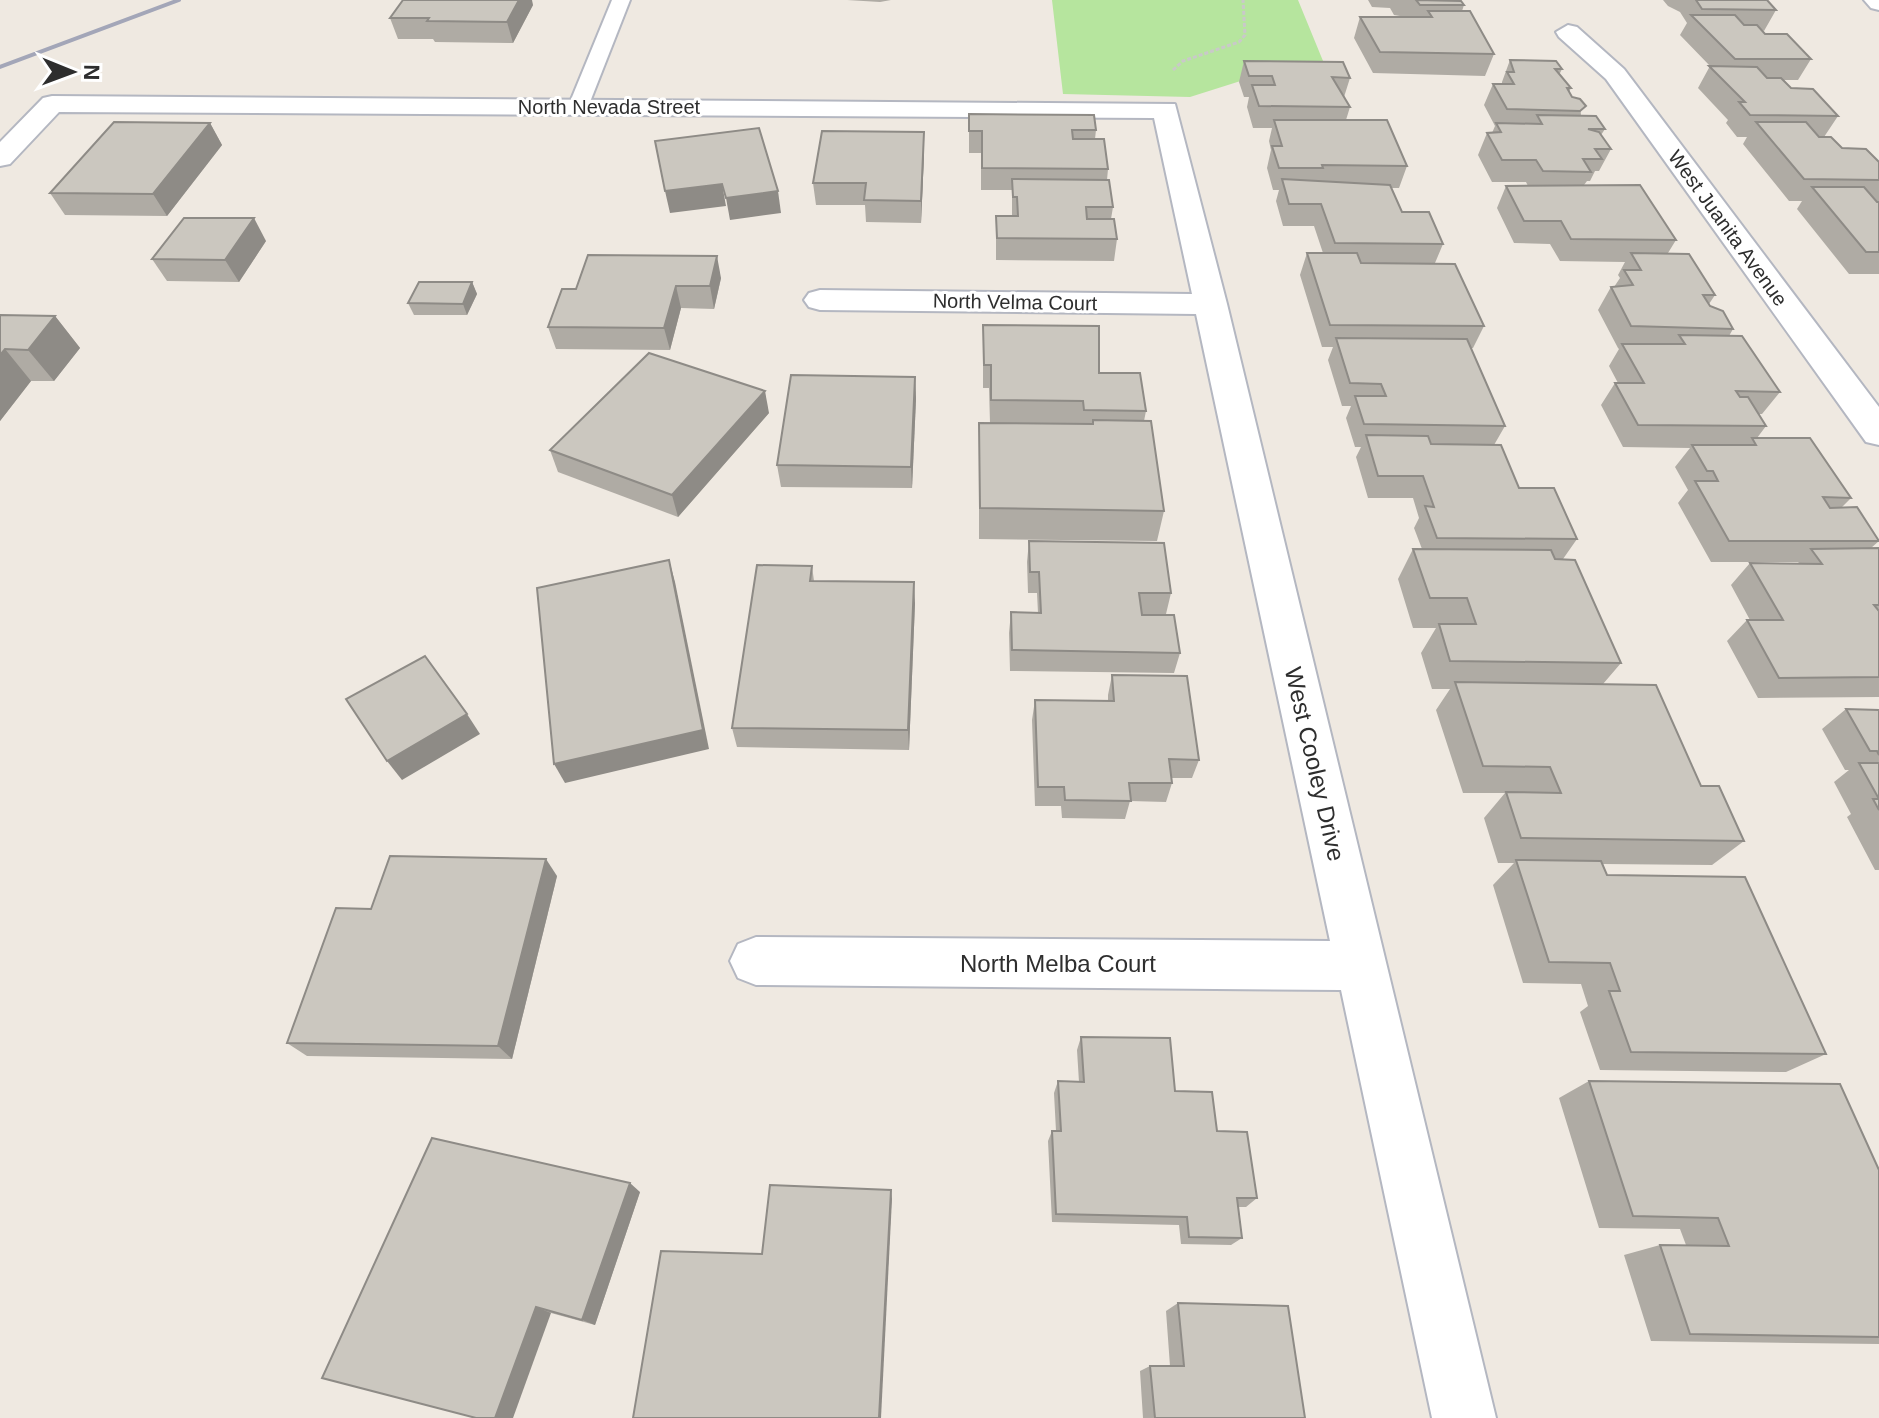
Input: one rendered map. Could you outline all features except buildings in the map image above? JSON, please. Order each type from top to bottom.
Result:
[{"type":"street","name":"West Juanita Avenue","points":[[1568,32],[1615,74],[1879,433]]},
{"type":"street","name":"North Nevada Street","points":[[0,158],[52,104],[1166,110]]},
{"type":"street","name":"West Cooley Drive","points":[[1166,110],[1464,1418]]},
{"type":"street","name":"North Velma Court","points":[[820,300],[1211,304]]},
{"type":"street","name":"North Melba Court","points":[[756,961],[1361,966]]},
{"type":"lane","points":[[578,107],[621,0]]},
{"type":"path","points":[[1166,110],[1170,75],[1175,68],[1202,54],[1230,47],[1245,35],[1243,0]]},
{"type":"green space","points":[[1052,0],[1298,0],[1330,78],[1250,78],[1190,97],[1063,94]]},
{"type":"railway","points":[[0,67],[179,0]]}]
